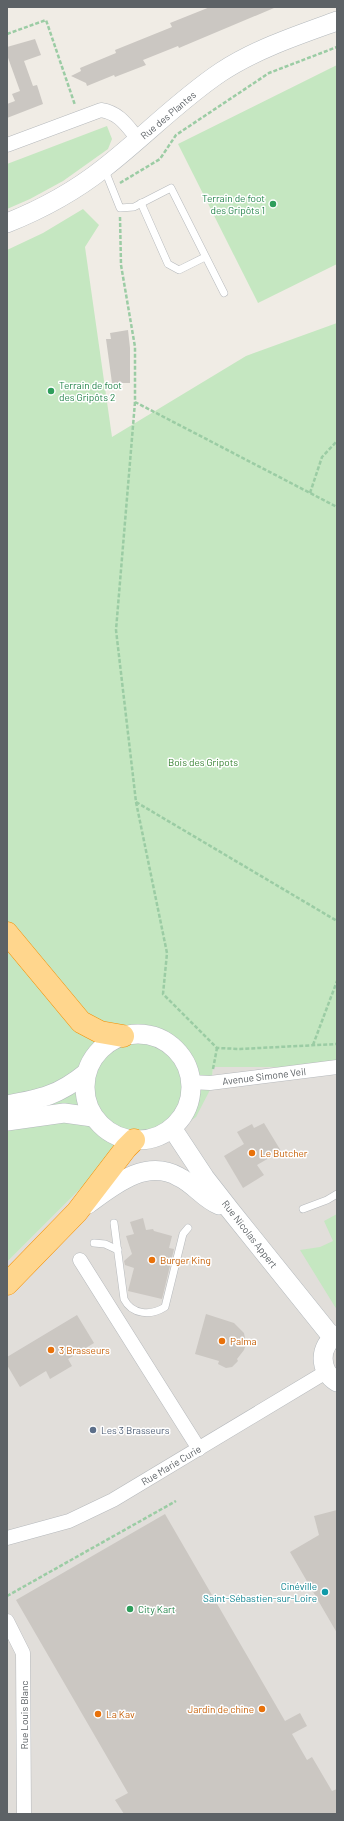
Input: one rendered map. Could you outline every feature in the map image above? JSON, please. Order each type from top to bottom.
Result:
[{"type":"highway","points":[[7,934],[82,1022],[100,1032],[122,1036]]},
{"type":"highway","points":[[7,1284],[77,1212],[126,1148],[134,1140]]},
{"type":"street","name":"Rue des Plantes","points":[[7,223],[65,195],[104,168],[204,85],[234,64],[337,21]]},
{"type":"street","points":[[7,145],[101,110],[111,112],[119,116],[138,139]]},
{"type":"street","points":[[143,1034],[163,1040],[175,1049],[185,1062],[191,1082],[191,1092],[187,1107],[179,1121],[172,1128],[160,1135],[147,1139],[134,1140],[111,1133],[101,1126],[93,1116],[85,1096],[86,1073],[90,1063],[100,1050],[112,1040],[122,1036],[143,1034]]},
{"type":"street","name":"Avenue Simone Veil","points":[[191,1082],[210,1083],[337,1067]]},
{"type":"street","points":[[7,1105],[44,1098],[60,1091],[86,1073]]},
{"type":"street","points":[[7,1121],[64,1113],[93,1116]]},
{"type":"street","name":"Rue Nicolas Appert","points":[[172,1128],[230,1210],[335,1336]]},
{"type":"street","points":[[77,1212],[128,1176],[145,1171],[162,1171],[179,1176],[214,1203],[230,1210]]},
{"type":"street","points":[[80,1260],[199,1449]]},
{"type":"street","points":[[332,1377],[323,1364],[323,1354],[325,1348],[335,1336]]},
{"type":"street","name":"Rue Marie Curie","points":[[7,1538],[69,1521],[113,1500],[199,1449],[332,1377]]},
{"type":"street","name":"Rue Louis Blanc","points":[[7,1621],[23,1653],[24,1814]]},
{"type":"lane","points":[[104,168],[113,187],[120,208],[134,207],[171,188],[224,293]]},
{"type":"lane","points":[[141,203],[168,264],[179,270],[206,257]]},
{"type":"lane","points":[[303,1209],[327,1200],[337,1194]]},
{"type":"lane","points":[[114,1223],[124,1299],[127,1305],[142,1312],[159,1311],[165,1307],[168,1300],[183,1234],[188,1228]]},
{"type":"lane","points":[[94,1242],[106,1244],[118,1250]]},
{"type":"path","points":[[7,34],[46,20],[79,117]]},
{"type":"path","name":"Rue des Plantes","points":[[113,187],[160,159],[176,135],[269,73],[337,47]]},
{"type":"path","points":[[120,208],[121,265],[135,347],[136,402],[116,630],[136,802],[167,953],[163,994],[217,1048],[240,1049],[337,1044]]},
{"type":"path","points":[[136,402],[337,507]]},
{"type":"path","points":[[310,493],[322,457],[337,441]]},
{"type":"path","points":[[136,802],[337,921]]},
{"type":"path","points":[[313,1045],[337,981]]},
{"type":"path","points":[[210,1083],[217,1048]]},
{"type":"path","points":[[7,1596],[176,1501]]},
{"type":"shaded area","points":[[337,1061],[337,1814],[7,1814],[7,1262],[98,1171],[211,1088],[213,1067],[287,1067]]},
{"type":"green space","name":"Terrain de foot des Gripôts 1","points":[[337,65],[337,264],[258,303],[178,144]]},
{"type":"green space","points":[[107,126],[112,139],[108,149],[63,181],[30,199],[7,209],[7,164]]},
{"type":"green space","name":"Bois des Gripots","points":[[83,209],[99,225],[85,247],[112,437],[246,356],[337,323],[337,1061],[287,1067],[213,1067],[211,1088],[196,1117],[153,1147],[131,1152],[98,1171],[7,1262],[7,250],[43,233]]},
{"type":"green space","points":[[337,1214],[337,1310],[300,1250],[320,1247],[333,1241],[324,1221]]},
{"type":"building","points":[[210,7],[274,8],[179,48],[178,46],[143,60],[146,65],[115,77],[114,75],[87,86],[86,83],[71,76],[81,71],[80,68],[116,53],[115,50],[172,27],[170,23]]},
{"type":"building","points":[[35,39],[41,55],[24,61],[33,86],[37,85],[43,104],[7,118],[7,104],[15,101],[12,94],[20,91],[7,55],[7,47]]},
{"type":"building","points":[[128,330],[130,348],[130,383],[112,383],[106,339],[111,339],[110,333]]},
{"type":"building","name":"Le Butcher","points":[[264,1123],[281,1151],[257,1165],[264,1175],[243,1188],[224,1156],[244,1144],[237,1132],[252,1124],[254,1128]]},
{"type":"building","name":"Burger King","points":[[143,1218],[146,1230],[153,1229],[154,1231],[172,1236],[169,1248],[174,1249],[162,1299],[128,1291],[134,1268],[125,1265],[124,1261],[132,1254],[126,1236],[134,1234],[130,1222]]},
{"type":"building","name":"Palma","points":[[206,1314],[234,1323],[244,1333],[246,1344],[244,1350],[237,1359],[238,1361],[232,1367],[226,1368],[218,1364],[219,1361],[195,1354]]},
{"type":"building","name":"3 Brasseurs","points":[[77,1315],[94,1343],[68,1359],[72,1366],[50,1379],[46,1371],[20,1387],[7,1365],[7,1357]]},
{"type":"building","name":"Cinéville Saint-Sébastien-sur-Loire","points":[[337,1510],[337,1633],[290,1552],[319,1535],[314,1516]]},
{"type":"building","points":[[165,1514],[285,1721],[300,1713],[307,1726],[292,1734],[307,1760],[312,1757],[332,1791],[337,1789],[337,1814],[124,1814],[115,1800],[128,1793],[16,1600]]},
{"type":"place","name":"Terrain de foot des Gripôts 1","points":[[273,204]]},
{"type":"place","name":"Terrain de foot des Gripôts 2","points":[[51,391]]},
{"type":"place","name":"Le Butcher","points":[[252,1153]]},
{"type":"place","name":"Burger King","points":[[152,1260]]},
{"type":"place","name":"Palma","points":[[222,1341]]},
{"type":"place","name":"3 Brasseurs","points":[[51,1350]]},
{"type":"place","name":"Les 3 Brasseurs","points":[[93,1430]]},
{"type":"place","name":"Cinéville Saint-Sébastien-sur-Loire","points":[[325,1592]]},
{"type":"place","name":"City Kart","points":[[130,1609]]},
{"type":"place","name":"Jardin de chine","points":[[262,1709]]},
{"type":"place","name":"La Kav","points":[[98,1714]]}]
